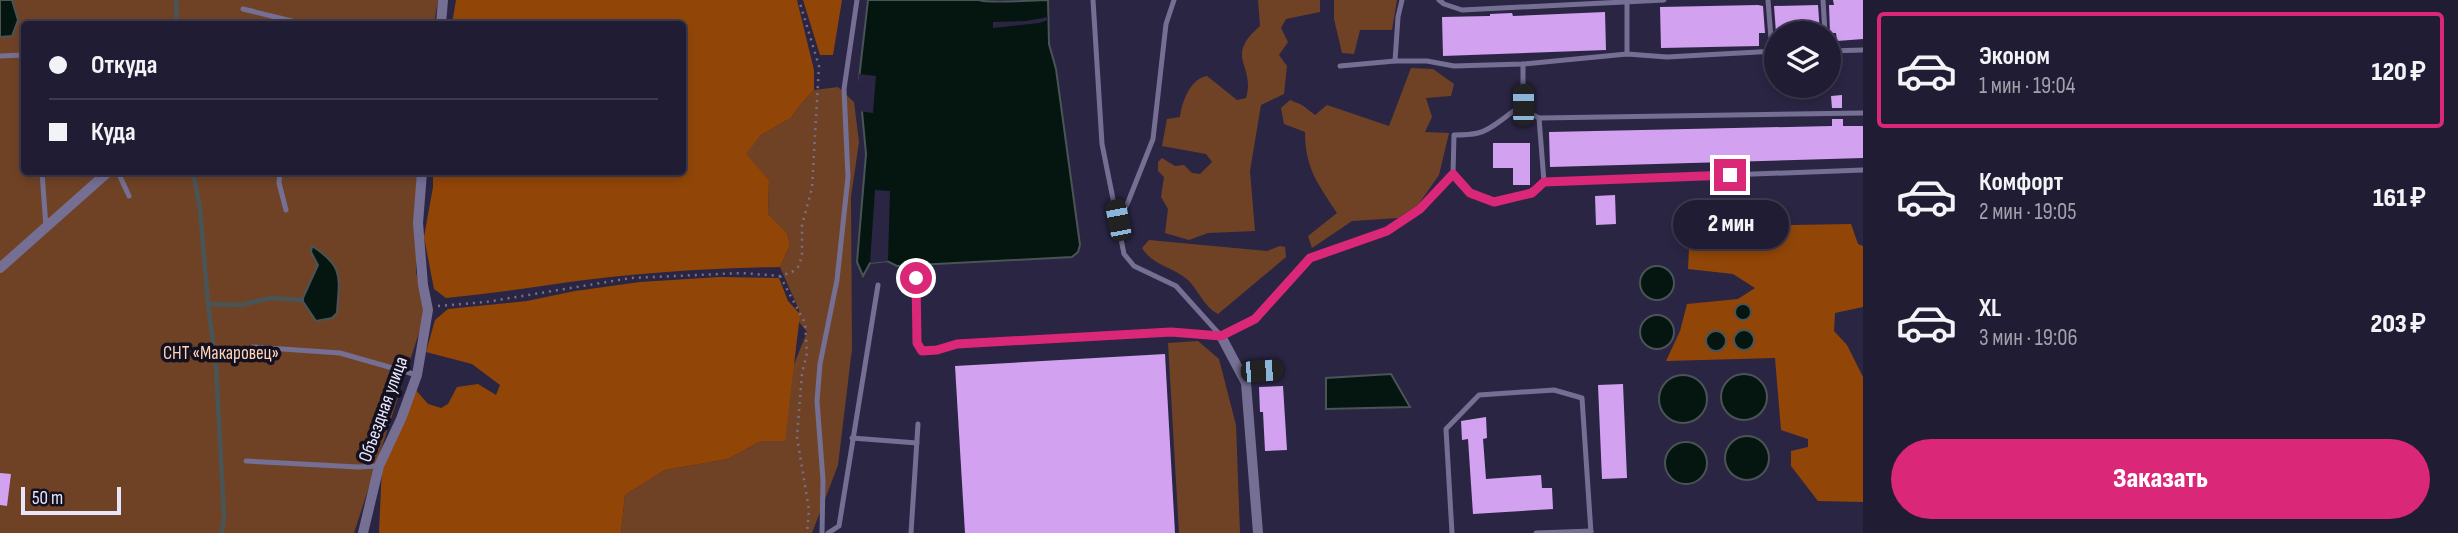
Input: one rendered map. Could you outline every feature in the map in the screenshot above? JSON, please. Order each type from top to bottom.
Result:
[{"type":"street","points":[[440,21],[443,0]]},
{"type":"street","points":[[0,268],[105,175]]},
{"type":"street","name":"Объездная улица","points":[[363,533],[379,466],[401,419],[417,375],[428,310],[423,285],[418,223],[422,175]]},
{"type":"street","points":[[1221,336],[1246,383],[1258,533]]},
{"type":"lane","points":[[857,0],[845,89],[848,177],[836,280],[820,364],[817,401],[825,533],[839,526],[877,285]]},
{"type":"lane","points":[[1093,0],[1102,144],[1124,254],[1134,266],[1176,286],[1221,336]]},
{"type":"lane","points":[[1118,220],[1153,139],[1166,24],[1174,0]]},
{"type":"lane","points":[[1395,61],[1398,16],[1402,0]]},
{"type":"lane","points":[[1439,0],[1462,10],[1664,0]]},
{"type":"lane","points":[[1768,0],[1770,21]]},
{"type":"lane","points":[[1823,0],[1824,21]]},
{"type":"lane","points":[[1627,1],[1627,54]]},
{"type":"lane","points":[[243,9],[292,21]]},
{"type":"lane","points":[[1841,51],[1863,50]]},
{"type":"lane","points":[[1340,66],[1395,61],[1427,61],[1454,65],[1523,64],[1627,54],[1667,57],[1764,52]]},
{"type":"lane","points":[[0,56],[21,55]]},
{"type":"lane","points":[[1523,64],[1523,105],[1529,113],[1539,118],[1863,113]]},
{"type":"lane","points":[[916,278],[917,343],[922,351],[957,344],[1171,332],[1221,336],[1255,319],[1310,258],[1387,231],[1420,209],[1453,174],[1454,135],[1478,133],[1495,125],[1506,114],[1523,105]]},
{"type":"lane","points":[[1539,118],[1544,182]]},
{"type":"lane","points":[[1453,174],[1470,193],[1494,202],[1532,193],[1544,182],[1863,170]]},
{"type":"lane","points":[[42,175],[46,227]]},
{"type":"lane","points":[[120,175],[130,196]]},
{"type":"lane","points":[[280,175],[279,184],[286,210]]},
{"type":"lane","points":[[253,347],[340,353],[417,375]]},
{"type":"lane","points":[[1242,372],[1279,370]]},
{"type":"lane","points":[[1452,533],[1447,429],[1479,396],[1553,390],[1582,398],[1591,532],[1536,533]]},
{"type":"lane","points":[[911,533],[918,424]]},
{"type":"lane","points":[[852,438],[916,443]]},
{"type":"lane","points":[[246,461],[379,466]]},
{"type":"path","points":[[428,310],[441,305],[486,302],[631,278],[742,273],[780,276],[792,272],[799,266],[802,255],[802,225],[812,188],[819,65],[799,0]]},
{"type":"path","points":[[780,276],[805,323],[807,353],[802,373],[801,414],[797,437],[808,505],[807,533]]},
{"type":"green space","name":"СНТ «Макаровец»","points":[[0,0],[438,0],[434,21],[21,21],[21,175],[417,175],[416,272],[426,311],[354,533],[0,533]]},
{"type":"green space","points":[[1258,0],[1320,0],[1320,12],[1286,19],[1281,28],[1288,42],[1279,55],[1287,66],[1284,94],[1261,105],[1250,171],[1255,231],[1208,233],[1189,240],[1165,233],[1168,209],[1161,197],[1164,177],[1158,171],[1158,162],[1162,158],[1175,166],[1184,165],[1192,173],[1200,174],[1212,162],[1206,154],[1162,146],[1167,119],[1180,117],[1185,98],[1192,86],[1207,76],[1237,100],[1246,98],[1248,86],[1242,54],[1249,37],[1260,26]]},
{"type":"green space","points":[[1334,0],[1397,0],[1392,30],[1360,30],[1354,54],[1342,53],[1334,19]]},
{"type":"green space","points":[[1411,68],[1433,69],[1454,84],[1451,96],[1426,98],[1432,117],[1425,132],[1449,133],[1439,175],[1418,205],[1398,218],[1352,221],[1312,248],[1308,236],[1337,213],[1310,166],[1305,132],[1284,124],[1281,108],[1290,100],[1315,115],[1327,105],[1389,126]]},
{"type":"green space","points":[[838,87],[854,102],[859,142],[851,197],[852,349],[838,465],[812,533],[621,533],[625,495],[665,470],[728,459],[761,441],[790,390],[793,367],[807,332],[799,322],[799,310],[780,267],[790,245],[787,233],[768,214],[769,180],[745,154],[761,135],[791,118],[814,90]]},
{"type":"green space","points":[[1149,240],[1267,251],[1280,246],[1285,247],[1286,257],[1218,314],[1209,307],[1188,280],[1147,254],[1142,248]]},
{"type":"green space","points":[[1198,341],[1219,359],[1236,425],[1240,533],[1179,533],[1168,343]]},
{"type":"shaded area","points":[[0,0],[12,0],[18,20],[12,36],[0,37]]},
{"type":"shaded area","points":[[456,0],[797,0],[814,70],[814,90],[791,118],[761,135],[746,154],[769,180],[768,214],[787,233],[790,245],[780,267],[622,276],[446,298],[434,289],[424,237],[433,175],[686,175],[686,21],[452,21]]},
{"type":"shaded area","points":[[803,0],[842,0],[833,55],[820,55]]},
{"type":"shaded area","points":[[868,0],[1048,0],[1049,44],[1056,69],[1080,245],[1078,252],[1072,257],[897,266],[887,261],[870,263],[863,276],[857,262],[866,154],[859,79]]},
{"type":"shaded area","points":[[1851,224],[1858,244],[1863,246],[1863,307],[1835,313],[1834,331],[1847,345],[1863,377],[1863,502],[1818,501],[1791,466],[1791,451],[1808,447],[1808,439],[1781,430],[1775,358],[1666,361],[1680,331],[1687,304],[1738,299],[1755,288],[1733,274],[1688,269],[1690,227]]},
{"type":"shaded area","points":[[312,246],[330,260],[338,274],[339,282],[337,313],[332,318],[316,321],[302,300],[318,265],[311,252]]},
{"type":"shaded area","points":[[1657,266],[1669,271],[1674,283],[1669,295],[1657,300],[1645,295],[1640,283],[1645,271]]},
{"type":"shaded area","points":[[720,277],[779,278],[788,301],[800,314],[785,441],[761,441],[728,459],[665,470],[625,495],[621,533],[379,533],[382,467],[415,389],[428,404],[441,408],[448,404],[457,387],[478,384],[496,395],[500,385],[472,364],[426,352],[435,320],[448,309],[527,301],[640,282]]},
{"type":"shaded area","points":[[1740,304],[1746,304],[1751,312],[1749,318],[1740,320],[1735,315],[1735,309]]},
{"type":"shaded area","points":[[1657,315],[1669,320],[1674,332],[1669,344],[1657,349],[1645,344],[1640,332],[1645,320]]},
{"type":"shaded area","points":[[1744,330],[1751,333],[1754,340],[1751,347],[1744,350],[1737,347],[1734,340],[1737,333]]},
{"type":"shaded area","points":[[1716,331],[1723,334],[1726,341],[1723,348],[1716,351],[1709,348],[1706,341],[1709,334]]},
{"type":"shaded area","points":[[1391,374],[1410,407],[1326,409],[1326,378]]},
{"type":"shaded area","points":[[1744,374],[1760,381],[1767,397],[1760,413],[1744,420],[1728,413],[1721,397],[1728,381]]},
{"type":"shaded area","points":[[1683,375],[1700,382],[1707,399],[1700,416],[1683,423],[1666,416],[1659,399],[1666,382]]},
{"type":"shaded area","points":[[1747,436],[1763,442],[1769,458],[1763,474],[1747,480],[1731,474],[1725,458],[1731,442]]},
{"type":"shaded area","points":[[1686,442],[1701,448],[1707,463],[1701,478],[1686,484],[1671,478],[1665,463],[1671,448]]},
{"type":"pier","points":[[1048,17],[1048,20],[1039,23],[993,28],[993,22]]},
{"type":"pier","points":[[859,74],[876,76],[873,113],[858,111]]},
{"type":"pier","points":[[875,190],[890,191],[888,261],[870,263]]},
{"type":"building","points":[[1833,0],[1863,0],[1863,39],[1841,41],[1841,21],[1830,21],[1829,5],[1834,5]]},
{"type":"building","points":[[1818,5],[1819,21],[1775,21],[1774,6]]},
{"type":"building","points":[[1763,6],[1764,33],[1759,33],[1759,46],[1661,48],[1660,7]]},
{"type":"building","points":[[1605,12],[1606,50],[1443,56],[1442,17]]},
{"type":"building","points":[[1841,95],[1842,108],[1832,108],[1831,98],[1841,98]]},
{"type":"building","points":[[1832,119],[1843,119],[1843,126],[1863,126],[1863,158],[1550,167],[1549,132],[1832,126]]},
{"type":"building","points":[[1493,143],[1530,143],[1530,185],[1513,185],[1513,168],[1493,168]]},
{"type":"building","points":[[1615,195],[1616,224],[1596,225],[1595,196]]},
{"type":"building","points":[[1165,354],[1175,533],[965,533],[955,366]]},
{"type":"building","points":[[1623,384],[1627,478],[1602,479],[1598,385]]},
{"type":"building","points":[[1283,386],[1287,450],[1265,451],[1259,387]]},
{"type":"building","points":[[1486,417],[1487,438],[1483,439],[1486,479],[1541,475],[1542,488],[1552,488],[1553,509],[1473,514],[1468,439],[1462,440],[1461,421]]},
{"type":"building","points":[[0,473],[11,474],[7,506],[0,505]]},
{"type":"waterway","points":[[176,0],[177,21]]},
{"type":"waterway","points":[[194,175],[200,209],[208,304],[241,305],[270,298],[302,300]]},
{"type":"waterway","points":[[208,304],[216,366],[224,517],[222,533]]},
{"type":"route","points":[[916,278],[917,343],[922,351],[957,344],[1171,332],[1221,336],[1255,319],[1310,258],[1387,231],[1420,209],[1453,174],[1470,193],[1494,202],[1532,193],[1544,182],[1730,175]]}]
